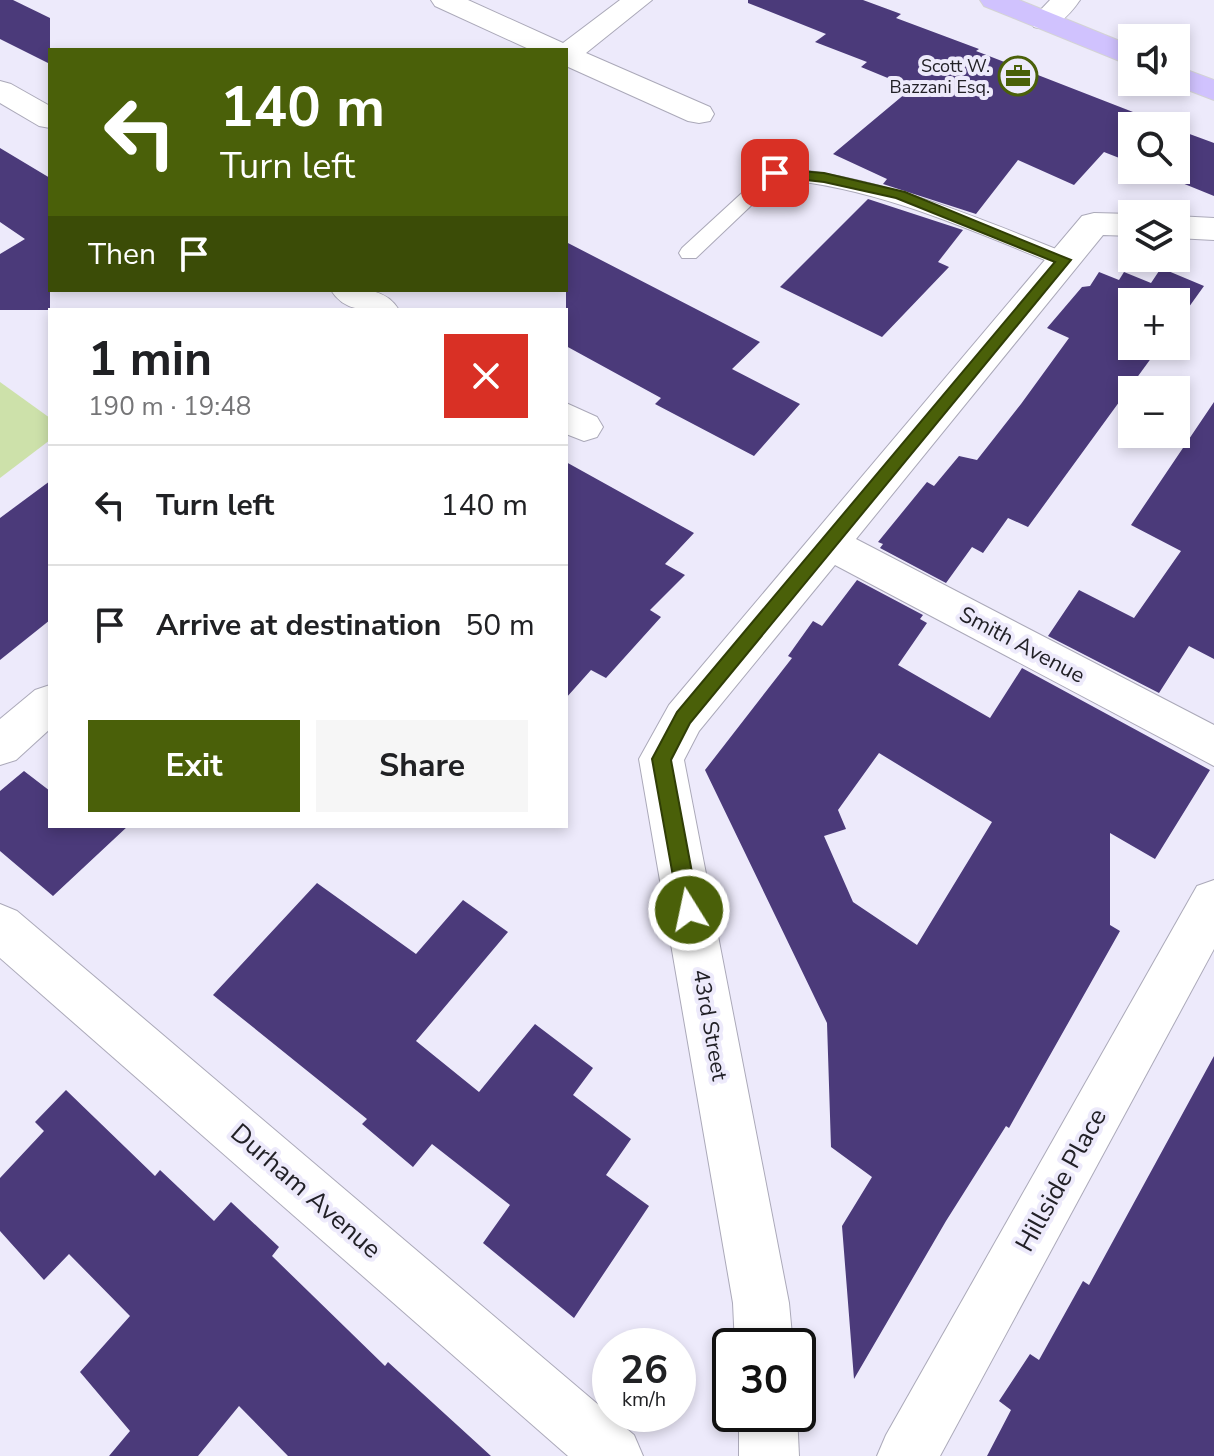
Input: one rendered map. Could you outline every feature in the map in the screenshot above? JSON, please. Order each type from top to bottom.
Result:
[{"type":"main road","points":[[994,0],[1118,51]]},
{"type":"main road","points":[[1190,81],[1214,91]]},
{"type":"street","points":[[445,0],[551,48]]},
{"type":"street","points":[[568,52],[638,0]]},
{"type":"street","points":[[1044,21],[1066,0]]},
{"type":"street","points":[[568,55],[699,114]]},
{"type":"street","points":[[0,90],[48,118]]},
{"type":"street","name":"43rd Street","points":[[763,1328],[761,1303],[661,759],[684,718],[1094,224],[1118,225]]},
{"type":"street","points":[[1190,228],[1214,229]]},
{"type":"street","points":[[351,292],[379,308]]},
{"type":"street","name":"Smith Avenue","points":[[829,543],[1214,747]]},
{"type":"street","points":[[0,746],[48,705]]},
{"type":"street","name":"Hillside Place","points":[[907,1456],[1214,902]]},
{"type":"street","name":"Durham Avenue","points":[[0,927],[613,1456]]},
{"type":"street","points":[[768,1432],[769,1456]]},
{"type":"lane","points":[[689,253],[775,173],[824,177],[900,195],[1064,260]]},
{"type":"green space","points":[[0,382],[48,417],[48,442],[0,478]]},
{"type":"building","points":[[0,0],[13,0],[50,18],[48,63],[0,39]]},
{"type":"building","points":[[748,0],[863,0],[901,14],[896,18],[1133,112],[1118,112],[1118,158],[1104,152],[1074,185],[1018,160],[976,214],[883,184],[887,179],[833,154],[912,88],[861,67],[867,62],[815,42],[826,34],[748,3]]},
{"type":"building","points":[[1190,134],[1214,143],[1214,196],[1184,184],[1190,184]]},
{"type":"building","points":[[0,148],[48,177],[48,310],[0,310],[0,254],[25,239],[0,222]]},
{"type":"building","points":[[868,199],[963,230],[938,262],[949,267],[882,337],[780,287]]},
{"type":"building","points":[[568,243],[760,342],[732,369],[800,404],[754,456],[655,404],[661,398],[568,347]]},
{"type":"building","points":[[1099,272],[1119,280],[1124,272],[1151,283],[1158,272],[1171,272],[1204,286],[1190,306],[1190,288],[1118,288],[1118,360],[1150,360],[1138,376],[1118,376],[1118,404],[1028,527],[1008,518],[983,553],[972,547],[946,583],[880,548],[883,544],[878,542],[927,482],[934,486],[959,456],[977,460],[1021,404],[1069,338],[1047,328],[1082,287],[1090,286]]},
{"type":"building","points":[[1214,402],[1214,659],[1189,646],[1159,693],[1048,636],[1079,590],[1134,618],[1181,551],[1131,525],[1183,448],[1190,448],[1190,438]]},
{"type":"building","points":[[568,463],[694,533],[665,564],[685,575],[650,610],[661,617],[606,678],[591,670],[568,696]]},
{"type":"building","points":[[48,482],[48,622],[0,660],[0,518]]},
{"type":"building","points":[[857,580],[923,615],[920,619],[927,623],[898,665],[990,718],[1022,668],[1210,770],[1155,859],[1110,833],[1110,925],[1120,931],[1009,1128],[1006,1126],[946,1221],[854,1379],[842,1226],[872,1177],[831,1147],[827,1023],[705,770],[792,658],[788,656],[813,621],[822,626]],"holes":[[[879,753],[992,822],[917,945],[853,902],[824,836],[846,829],[838,810]]]},
{"type":"building","points":[[24,771],[48,789],[48,828],[126,828],[53,896],[0,851],[0,791]]},
{"type":"building","points":[[317,883],[416,954],[463,900],[508,932],[416,1041],[479,1092],[535,1024],[593,1068],[573,1095],[631,1139],[606,1175],[649,1206],[574,1318],[483,1243],[510,1205],[432,1144],[413,1167],[362,1124],[367,1119],[213,995]]},
{"type":"building","points":[[1214,1056],[1214,1456],[987,1456],[1011,1410],[999,1401],[1030,1354],[1039,1360],[1083,1281],[1089,1285]]},
{"type":"building","points":[[66,1090],[155,1176],[160,1170],[214,1221],[231,1202],[279,1247],[272,1256],[385,1366],[388,1362],[491,1456],[288,1456],[239,1406],[198,1456],[109,1456],[130,1431],[80,1372],[130,1316],[69,1254],[44,1280],[0,1231],[0,1178],[44,1131],[35,1122]]},
{"type":"place","name":"Scott W. Bazzani Esq.","points":[[1018,76]]},
{"type":"route","points":[[689,910],[661,759],[684,718],[1064,260],[900,195],[824,177],[775,173]]}]
